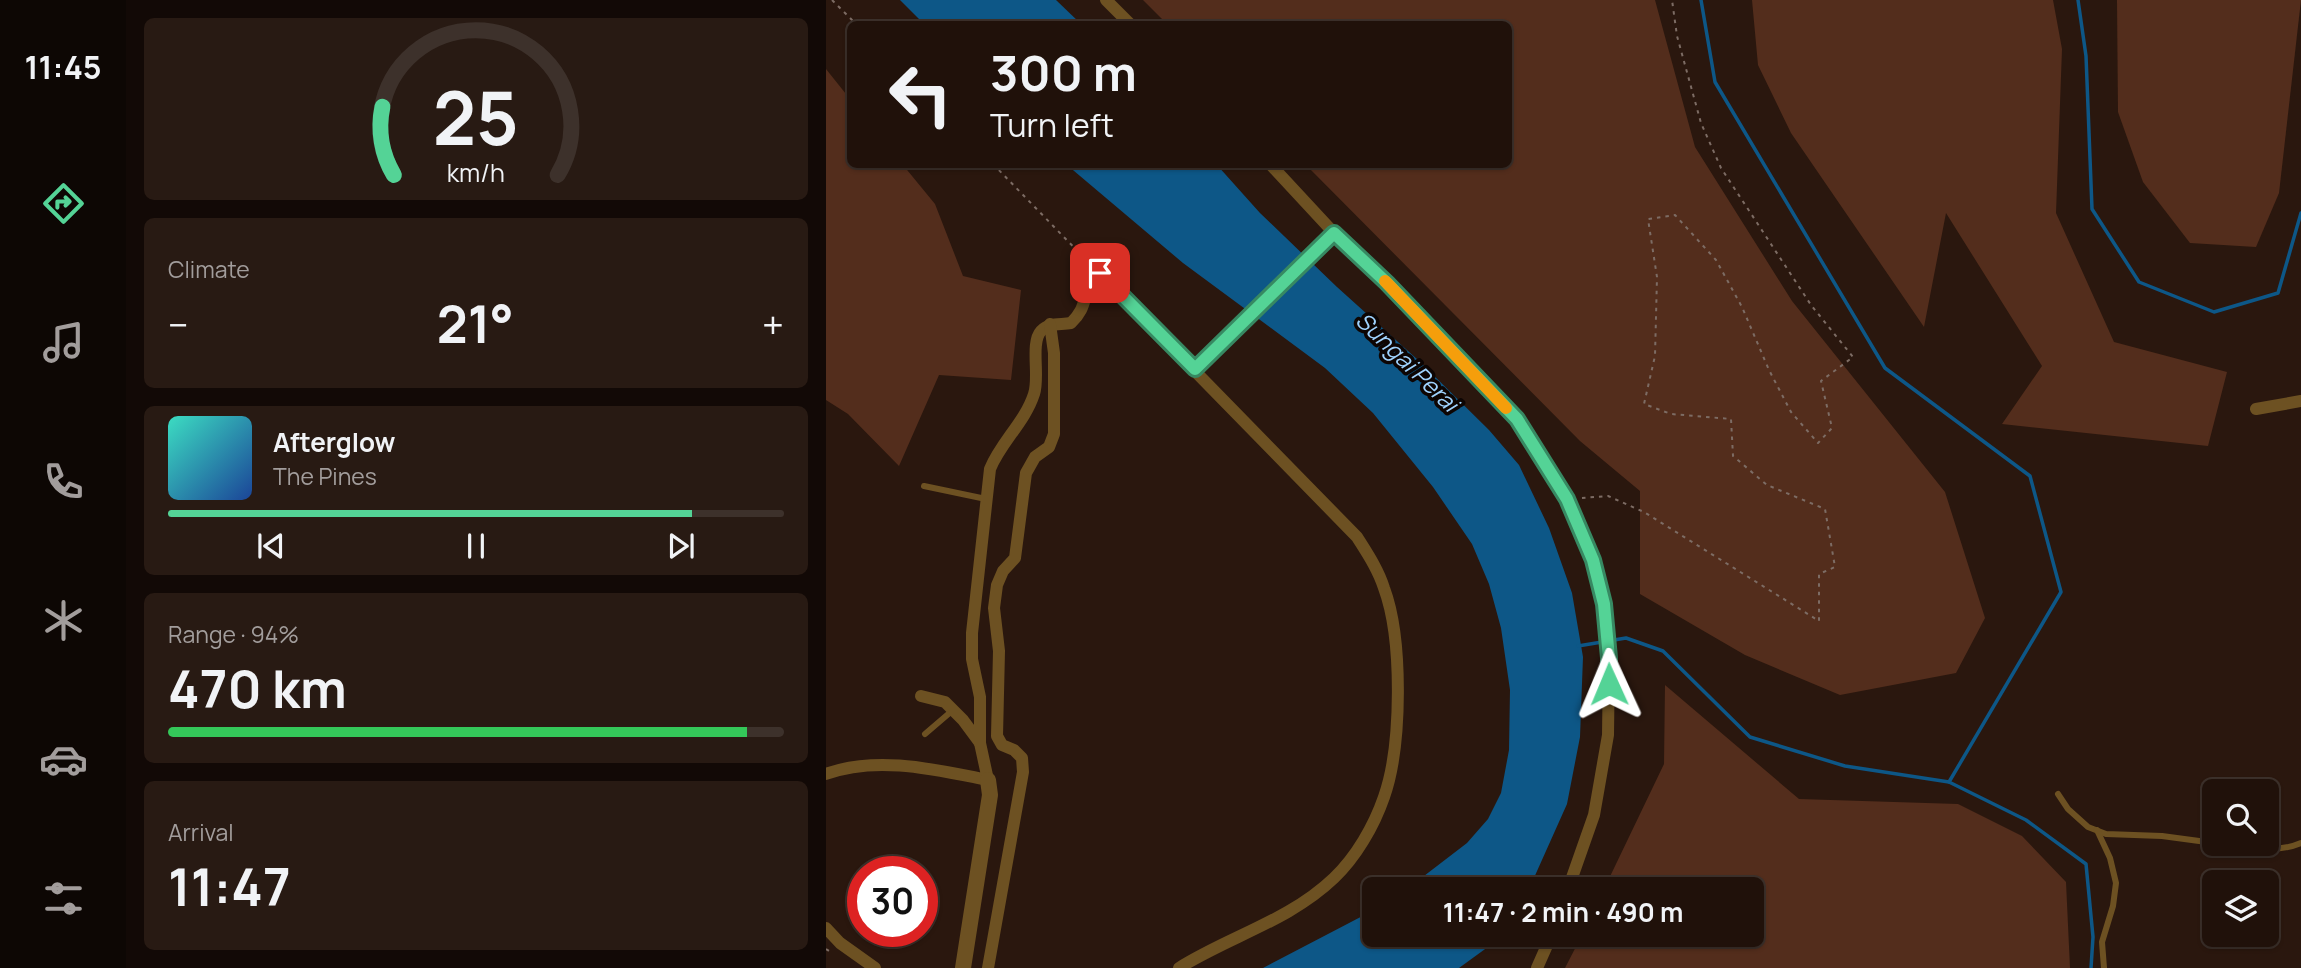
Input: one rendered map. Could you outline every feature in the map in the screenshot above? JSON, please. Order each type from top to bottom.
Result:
[{"type":"street","points":[[1106,0],[1127,21]]},
{"type":"street","points":[[1274,168],[1517,419],[1567,499],[1593,560],[1604,604],[1609,658],[1608,735],[1594,815],[1572,877]]},
{"type":"street","points":[[1195,369],[1334,233]]},
{"type":"street","points":[[963,968],[990,795],[980,743],[980,697],[972,659],[972,633],[990,469],[1034,394],[1037,378],[1037,337],[1050,324],[1071,323],[1081,314],[1088,284],[1100,273],[1357,537],[1385,589],[1398,663],[1392,762],[1383,798],[1358,849],[1334,878],[1294,909],[1244,936],[1197,956],[1179,968]]},
{"type":"street","points":[[988,968],[1023,772],[1023,758],[1002,745],[997,736],[999,651],[994,608],[996,585],[1003,571],[1015,558],[1026,473],[1035,457],[1049,447],[1054,434],[1053,333],[1050,324]]},
{"type":"street","points":[[2256,410],[2301,401]]},
{"type":"street","points":[[921,696],[945,702],[954,709],[980,743]]},
{"type":"street","points":[[826,774],[840,768],[915,766],[988,780]]},
{"type":"street","points":[[826,929],[840,943],[875,968]]},
{"type":"street","points":[[1537,968],[1546,947]]},
{"type":"lane","points":[[924,486],[986,499]]},
{"type":"lane","points":[[925,734],[954,709]]},
{"type":"lane","points":[[2058,794],[2068,809],[2088,827],[2106,834],[2162,836],[2202,841]]},
{"type":"lane","points":[[2096,830],[2110,858],[2116,883],[2113,906],[2102,942],[2104,968]]},
{"type":"lane","points":[[2279,849],[2301,843]]},
{"type":"path","points":[[832,0],[853,21]]},
{"type":"path","points":[[1567,499],[1608,496],[1644,512],[1819,621],[1819,574],[1835,566],[1825,509],[1767,485],[1733,456],[1731,419],[1671,414],[1644,404],[1655,356],[1657,277],[1648,219],[1675,215],[1716,260],[1742,307],[1769,370],[1791,412],[1818,443],[1832,428],[1821,382],[1853,357],[1811,305],[1721,168],[1701,124],[1677,36],[1672,0]]},
{"type":"path","points":[[997,168],[1100,273]]},
{"type":"shaded area","points":[[1143,0],[1655,0],[1695,147],[1792,301],[1945,492],[1985,618],[1956,673],[1840,695],[1745,655],[1640,594],[1640,491],[1580,441],[1309,168],[1512,168],[1512,21],[1164,21]]},
{"type":"shaded area","points":[[1752,0],[2053,0],[2062,49],[2056,213],[2114,342],[2227,372],[2208,446],[2002,424],[2042,366],[1946,213],[1924,327],[1791,133],[1758,65]]},
{"type":"shaded area","points":[[2117,0],[2301,0],[2279,193],[2256,247],[2190,243],[2143,182],[2118,112]]},
{"type":"shaded area","points":[[826,69],[847,95],[847,168],[905,168],[935,204],[963,276],[1021,290],[1011,380],[939,375],[899,466],[848,414],[826,400]]},
{"type":"shaded area","points":[[1665,685],[1799,799],[1958,804],[2022,836],[2066,882],[2070,968],[1565,968],[1576,947],[1764,947],[1764,877],[1610,877],[1664,764]]},
{"type":"water","points":[[900,0],[1056,0],[1078,21],[921,21]]},
{"type":"water","name":"Sungai Perai","points":[[1071,168],[1220,168],[1260,213],[1489,430],[1519,465],[1549,528],[1572,593],[1583,657],[1580,737],[1567,804],[1534,877],[1423,877],[1467,843],[1488,819],[1501,793],[1509,750],[1510,690],[1501,628],[1489,584],[1472,544],[1433,487],[1373,413],[1325,368],[1183,263]]},
{"type":"water","points":[[1362,916],[1362,947],[1488,947],[1459,968],[1263,968]]},
{"type":"waterway","points":[[1701,0],[1715,82],[1885,368],[2030,476],[2061,592],[1949,782],[2026,820],[2086,864],[2093,937],[2091,968]]},
{"type":"waterway","points":[[2078,0],[2086,56],[2092,209],[2139,282],[2214,312],[2278,293],[2301,213]]},
{"type":"waterway","points":[[1578,646],[1626,638],[1663,651],[1750,737],[1845,766],[1949,782]]},
{"type":"slow traffic","points":[[1385,281],[1506,408]]},
{"type":"route","points":[[1100,273],[1195,369],[1334,233],[1387,283],[1517,419],[1567,499],[1593,560],[1604,604],[1609,684]]}]
